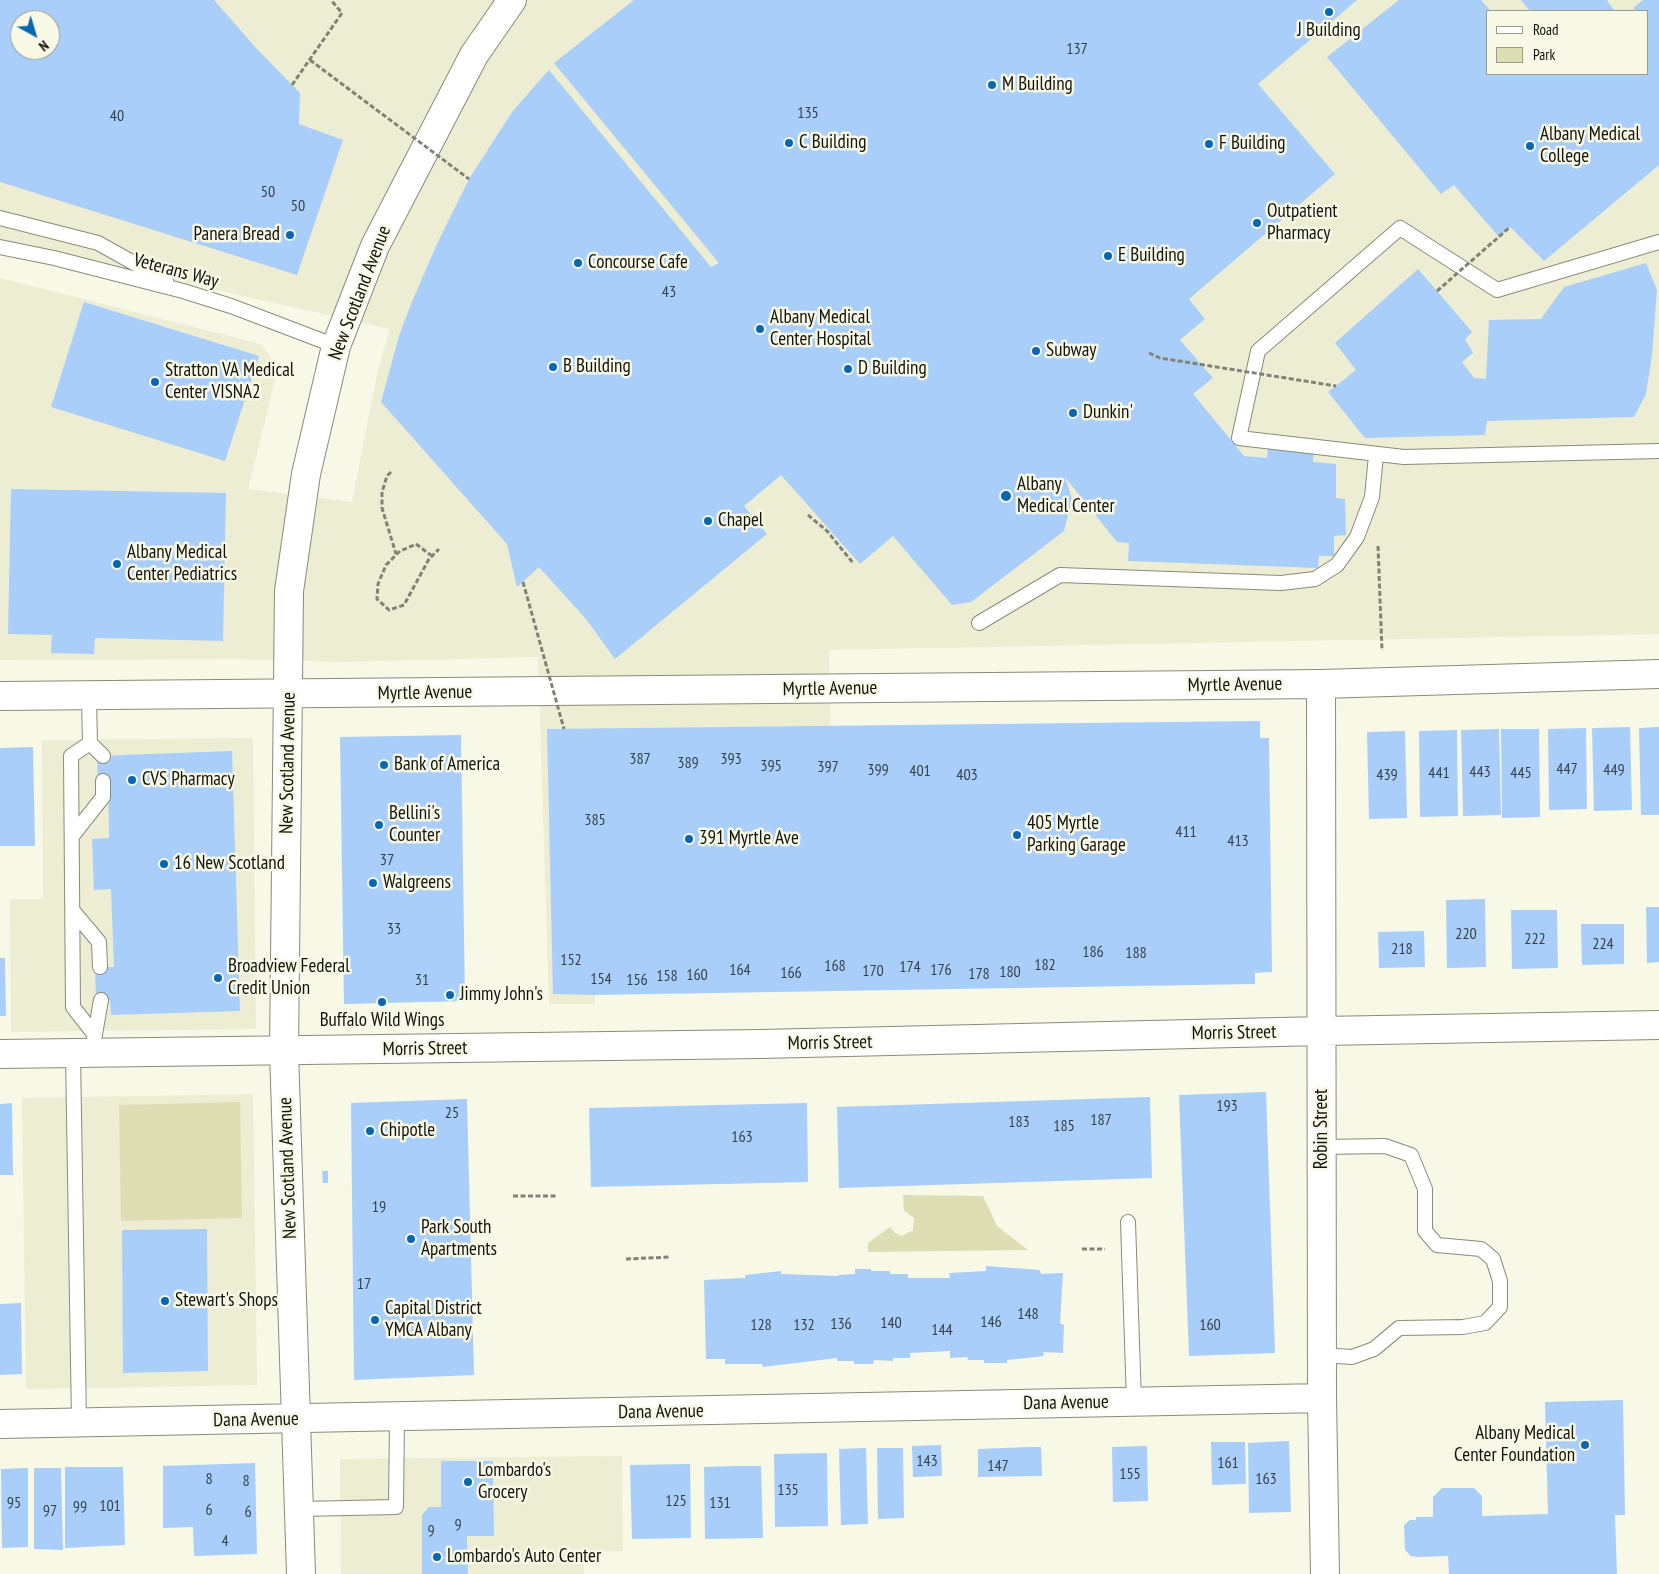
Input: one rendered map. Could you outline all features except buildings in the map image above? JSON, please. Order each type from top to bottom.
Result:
[{"type":"street","name":"New Scotland Avenue","points":[[301,1574],[284,1051],[290,591],[306,474],[336,346],[375,246],[474,55],[512,0]]},
{"type":"street","name":"Myrtle Avenue","points":[[0,696],[89,697],[1321,684],[1659,674]]},
{"type":"street","name":"Robin Street","points":[[1321,684],[1322,1398],[1325,1574]]},
{"type":"street","name":"Morris Street","points":[[0,1054],[87,1047],[284,1051],[761,1044],[1322,1031],[1659,1026]]},
{"type":"street","name":"Dana Avenue","points":[[0,1424],[1322,1398]]},
{"type":"lane","points":[[0,218],[98,244],[183,291]]},
{"type":"lane","points":[[1659,242],[1497,290],[1400,228],[1258,351],[1239,438],[1404,457],[1659,451]]},
{"type":"lane","name":"Veterans Way","points":[[0,247],[54,258],[183,291],[231,306],[336,346]]},
{"type":"lane","points":[[979,623],[1060,575],[1281,583],[1315,579],[1337,565],[1357,537],[1372,497],[1376,455]]},
{"type":"lane","points":[[89,697],[90,743],[103,756]]},
{"type":"lane","points":[[87,1047],[73,1007],[71,756],[90,743]]},
{"type":"lane","points":[[73,835],[103,797],[103,781]]},
{"type":"lane","points":[[73,911],[99,942],[100,967]]},
{"type":"lane","points":[[79,1423],[87,1047],[101,1000]]},
{"type":"lane","points":[[1322,1147],[1385,1146],[1411,1155],[1425,1189],[1425,1231],[1437,1245],[1481,1249],[1493,1258],[1500,1281],[1500,1307],[1485,1322],[1464,1327],[1399,1328],[1374,1349],[1352,1357],[1322,1355]]},
{"type":"lane","points":[[1128,1222],[1134,1402]]},
{"type":"lane","points":[[300,1508],[396,1508],[397,1417]]},
{"type":"path","points":[[292,85],[342,13],[331,0]]},
{"type":"path","points":[[310,60],[470,179]]},
{"type":"path","points":[[1437,291],[1510,228]]},
{"type":"path","points":[[1149,353],[1160,358],[1336,386]]},
{"type":"path","points":[[391,472],[387,476],[382,492],[382,508],[396,554]]},
{"type":"path","points":[[808,515],[844,549],[852,563]]},
{"type":"path","points":[[432,556],[416,544],[396,554],[386,565],[378,584],[377,599],[389,610],[404,605],[432,556],[439,549]]},
{"type":"path","points":[[1381,581],[1382,651]]},
{"type":"path","points":[[523,582],[564,729]]},
{"type":"path","points":[[513,1196],[556,1196]]},
{"type":"path","points":[[626,1259],[670,1257]]},
{"type":"shaded area","name":"Albany Medical Center","points":[[0,0],[1659,0],[1659,634],[829,650],[835,945],[594,953],[595,1004],[549,1004],[538,657],[341,662],[236,659],[0,660],[0,278],[261,344],[278,368],[248,489],[352,502],[378,370],[390,329],[0,241]]},
{"type":"shaded area","points":[[253,738],[256,1029],[11,1032],[10,899],[43,899],[42,740]]},
{"type":"shaded area","points":[[253,1094],[257,1385],[26,1389],[22,1098]]},
{"type":"shaded area","points":[[622,1456],[623,1551],[584,1552],[584,1574],[341,1574],[340,1459]]},
{"type":"green space","points":[[240,1102],[242,1218],[121,1221],[119,1105]]},
{"type":"green space","points":[[903,1195],[983,1196],[997,1226],[1028,1250],[868,1252],[868,1243],[890,1227],[895,1233],[902,1236],[913,1230],[914,1218],[904,1211]]},
{"type":"place","name":"J Building","points":[[1329,12]]},
{"type":"place","name":"M Building","points":[[992,85]]},
{"type":"place","name":"C Building","points":[[789,143]]},
{"type":"place","name":"F Building","points":[[1209,144]]},
{"type":"place","name":"Albany Medical College","points":[[1530,146]]},
{"type":"place","name":"Outpatient Pharmacy","points":[[1257,223]]},
{"type":"place","name":"Panera Bread","points":[[290,235]]},
{"type":"place","name":"E Building","points":[[1108,256]]},
{"type":"place","name":"Concourse Cafe","points":[[578,263]]},
{"type":"place","name":"Albany Medical Center Hospital","points":[[760,329]]},
{"type":"place","name":"Subway","points":[[1036,351]]},
{"type":"place","name":"B Building","points":[[553,367]]},
{"type":"place","name":"D Building","points":[[848,369]]},
{"type":"place","name":"Stratton VA Medical Center VISNA2","points":[[155,382]]},
{"type":"place","name":"Dunkin'","points":[[1073,413]]},
{"type":"place","name":"Albany Medical Center","points":[[1006,496]]},
{"type":"place","name":"Chapel","points":[[708,521]]},
{"type":"place","name":"Albany Medical Center Pediatrics","points":[[117,564]]},
{"type":"place","name":"Bank of America","points":[[384,765]]},
{"type":"place","name":"CVS Pharmacy","points":[[132,780]]},
{"type":"place","name":"Bellini's Counter","points":[[379,825]]},
{"type":"place","name":"405 Myrtle Parking Garage","points":[[1017,835]]},
{"type":"place","name":"391 Myrtle Ave","points":[[689,839]]},
{"type":"place","name":"16 New Scotland","points":[[164,864]]},
{"type":"place","name":"Walgreens","points":[[373,883]]},
{"type":"place","name":"Broadview Federal Credit Union","points":[[218,978]]},
{"type":"place","name":"Jimmy John's","points":[[450,995]]},
{"type":"place","name":"Buffalo Wild Wings","points":[[382,1002]]},
{"type":"place","name":"Chipotle","points":[[370,1131]]},
{"type":"place","name":"Park South Apartments","points":[[411,1239]]},
{"type":"place","name":"Stewart's Shops","points":[[165,1301]]},
{"type":"place","name":"Capital District YMCA Albany","points":[[375,1320]]},
{"type":"place","name":"Albany Medical Center Foundation","points":[[1585,1445]]},
{"type":"place","name":"Lombardo's Grocery","points":[[468,1482]]},
{"type":"place","name":"Lombardo's Auto Center","points":[[437,1557]]}]
